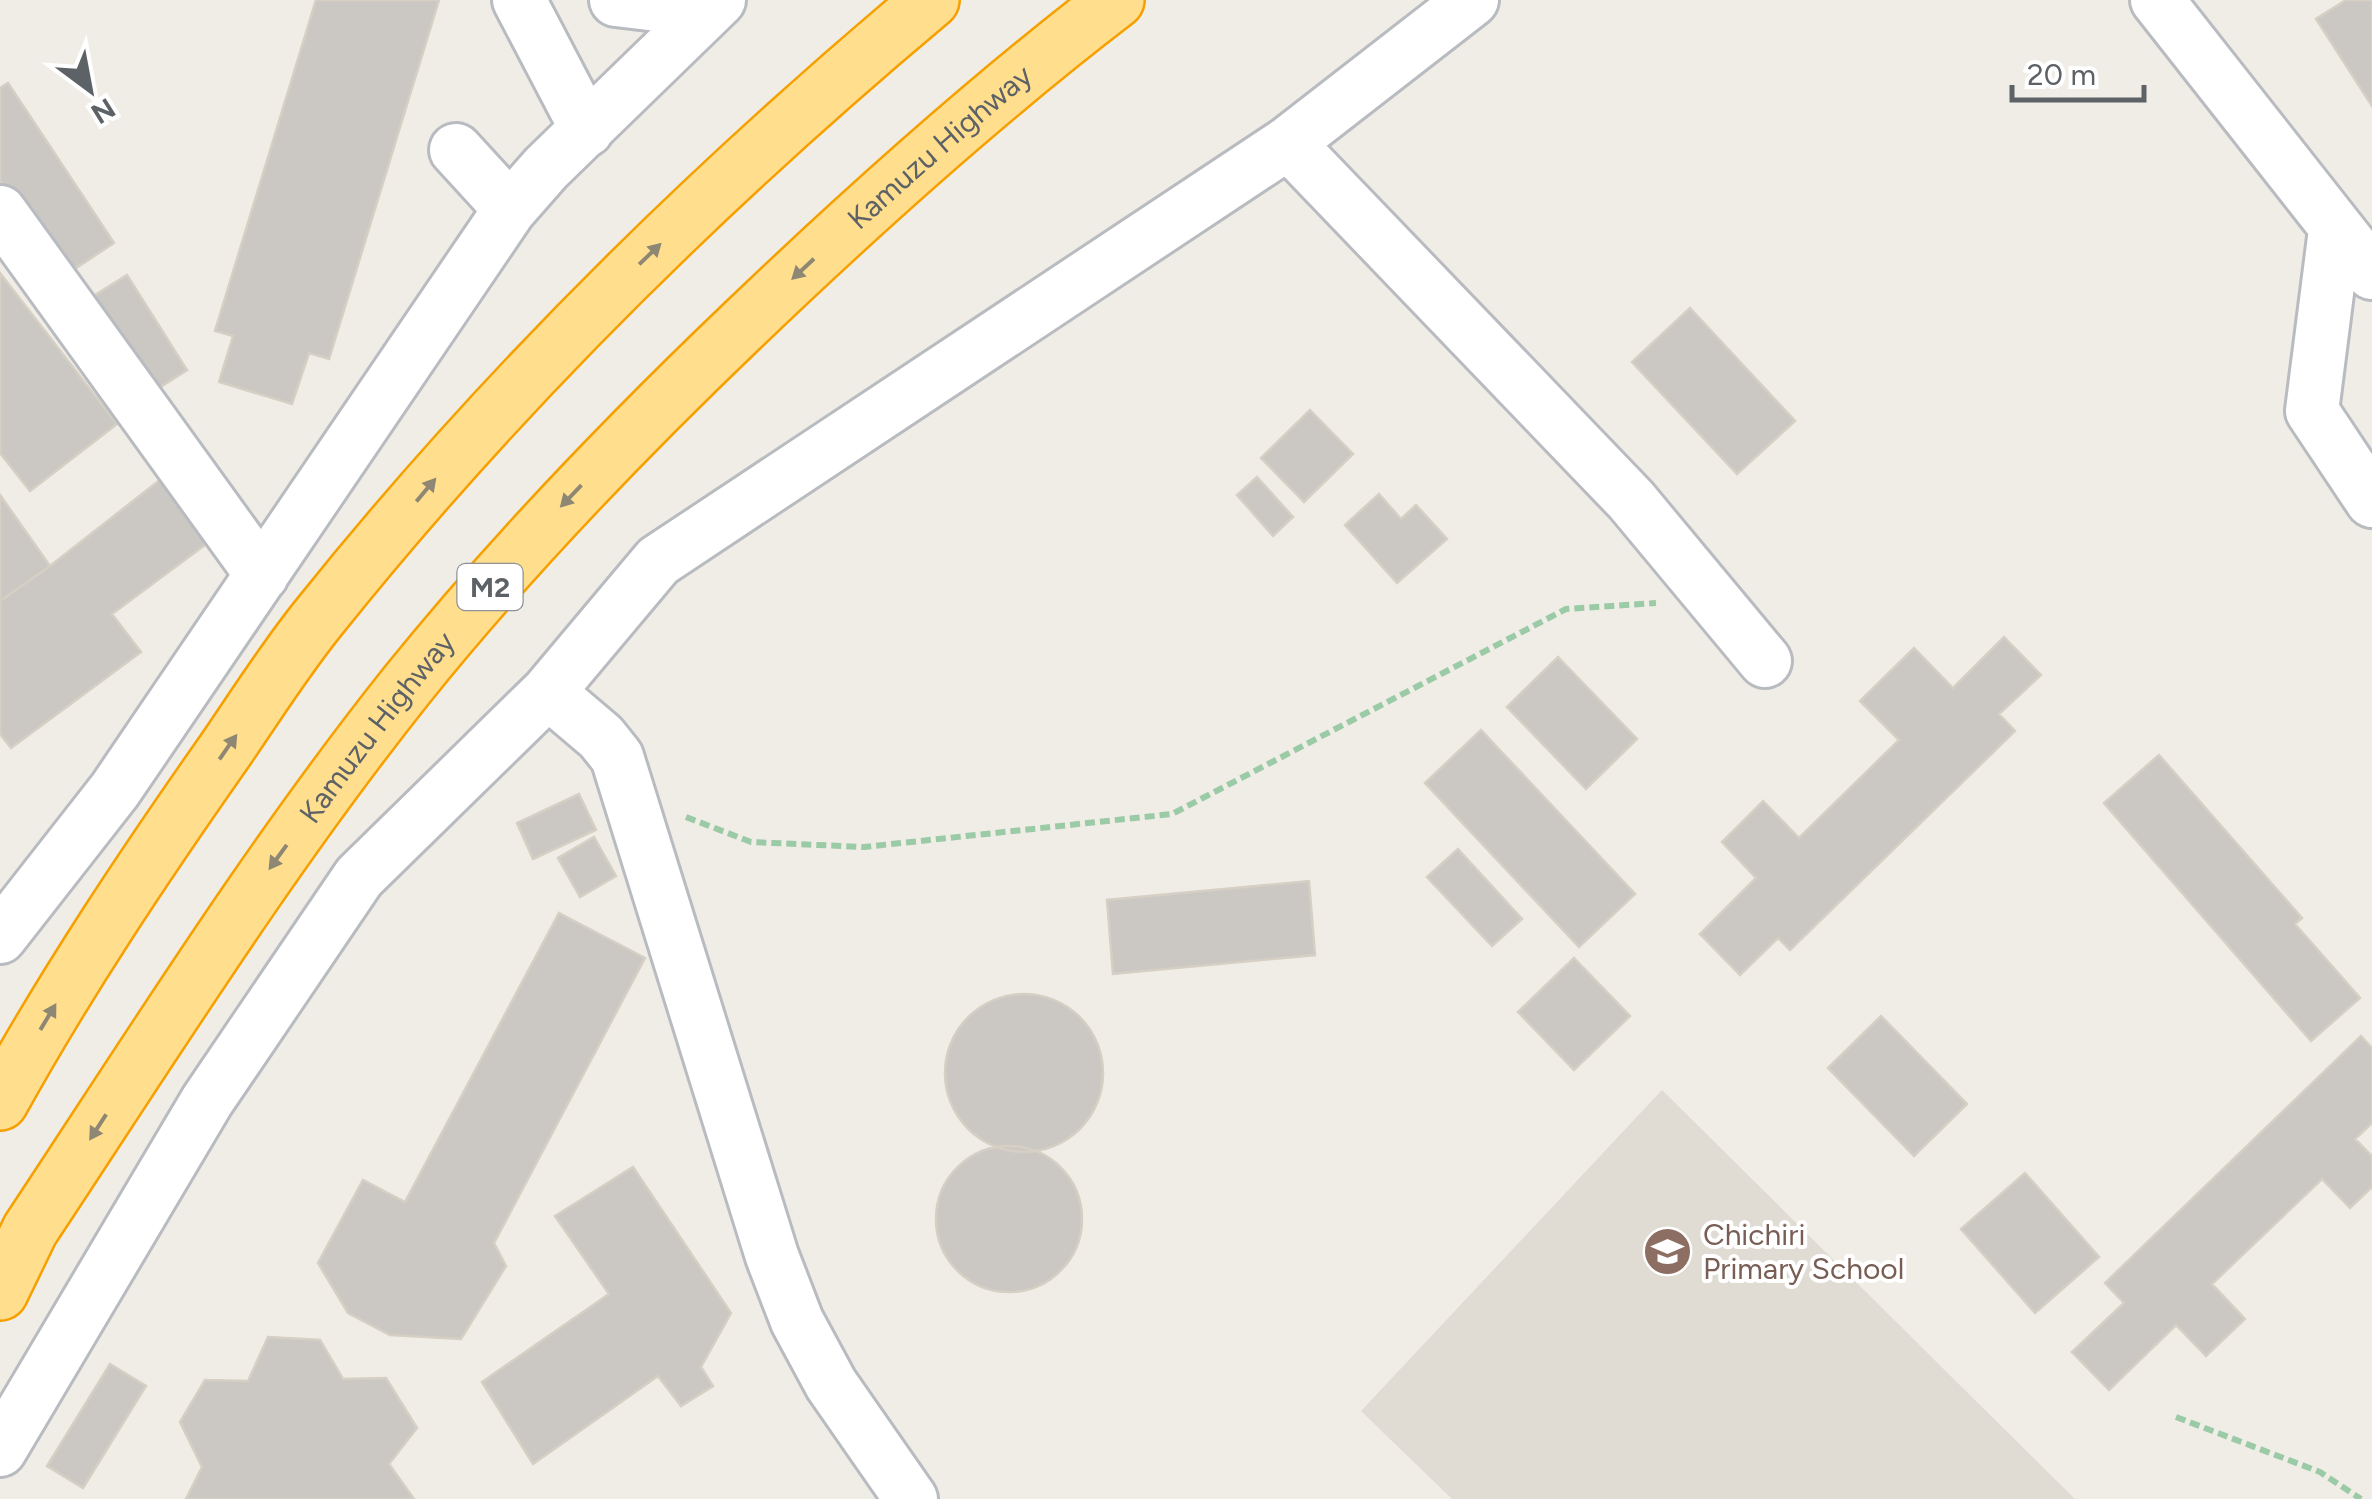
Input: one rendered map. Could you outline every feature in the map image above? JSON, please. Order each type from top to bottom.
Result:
[{"type":"highway","points":[[0,1102],[59,999],[306,635],[452,460],[576,326],[713,193],[931,0]]},
{"type":"highway","name":"Kamuzu Highway","points":[[0,1292],[30,1230],[273,863],[408,684],[536,533],[657,408],[909,170],[1116,0]]},
{"type":"street","points":[[519,0],[587,130]]},
{"type":"street","points":[[616,0],[713,5]]},
{"type":"street","points":[[0,1450],[207,1101],[359,877],[548,692],[658,561],[1288,143],[1472,0]]},
{"type":"street","points":[[2157,0],[2372,273]]},
{"type":"street","points":[[0,937],[115,790],[510,209],[546,168],[713,5]]},
{"type":"street","points":[[1288,143],[1631,500],[1765,662]]},
{"type":"street","points":[[456,150],[510,209]]},
{"type":"street","points":[[0,212],[262,575]]},
{"type":"street","points":[[2335,230],[2312,411],[2372,501]]},
{"type":"street","points":[[548,692],[601,737],[617,757],[766,1238],[797,1320],[831,1384],[911,1499]]},
{"type":"path","points":[[632,797],[752,842],[864,847],[1172,814],[1566,608],[1712,599]]},
{"type":"path","points":[[2176,1417],[2320,1472],[2361,1499]]},
{"type":"shaded area","name":"Chichiri Primary School","points":[[1662,1090],[2075,1499],[1452,1499],[1361,1411]]},
{"type":"building","points":[[316,0],[439,0],[329,359],[309,353],[292,404],[219,382],[233,336],[215,331]]},
{"type":"building","points":[[2346,0],[2372,0],[2372,106],[2316,19]]},
{"type":"building","points":[[8,83],[114,243],[64,276],[0,180],[0,88]]},
{"type":"building","points":[[0,273],[117,424],[30,491],[0,453]]},
{"type":"building","points":[[127,275],[187,370],[148,395],[89,299]]},
{"type":"building","points":[[1690,308],[1795,421],[1737,474],[1632,362]]},
{"type":"building","points":[[1310,410],[1353,454],[1304,502],[1261,458]]},
{"type":"building","points":[[170,472],[217,536],[112,614],[141,652],[11,748],[0,734],[0,601]]},
{"type":"building","points":[[1257,477],[1293,517],[1273,536],[1237,495]]},
{"type":"building","points":[[1379,494],[1401,519],[1416,505],[1447,539],[1397,583],[1345,525]]},
{"type":"building","points":[[0,495],[50,566],[0,601]]},
{"type":"building","points":[[2004,637],[2041,675],[1999,714],[2015,731],[1790,950],[1778,938],[1740,975],[1700,934],[1756,878],[1722,842],[1763,801],[1799,838],[1899,740],[1860,701],[1914,648],[1953,688]]},
{"type":"building","points":[[1558,657],[1637,739],[1586,789],[1507,707]]},
{"type":"building","points":[[1481,730],[1635,894],[1579,947],[1425,783]]},
{"type":"building","points":[[2159,755],[2302,918],[2295,924],[2360,998],[2311,1041],[2104,803]]},
{"type":"building","points":[[579,794],[596,830],[533,859],[517,823]]},
{"type":"building","points":[[594,837],[616,876],[580,897],[558,858]]},
{"type":"building","points":[[1458,849],[1522,919],[1492,946],[1427,877]]},
{"type":"building","points":[[1309,881],[1315,955],[1113,974],[1107,900]]},
{"type":"building","points":[[559,913],[645,958],[494,1243],[506,1266],[461,1339],[390,1335],[348,1313],[318,1263],[363,1180],[405,1202]]},
{"type":"building","points":[[1574,958],[1630,1016],[1574,1070],[1518,1012]]},
{"type":"building","points":[[1024,994],[1054,1000],[1080,1017],[1097,1043],[1103,1073],[1097,1103],[1080,1129],[1054,1146],[1024,1152],[994,1146],[968,1129],[951,1103],[945,1073],[951,1043],[968,1017],[994,1000]]},
{"type":"building","points":[[1881,1016],[1967,1104],[1914,1156],[1828,1068]]},
{"type":"building","points":[[2361,1036],[2372,1048],[2372,1123],[2355,1139],[2372,1156],[2372,1187],[2350,1208],[2322,1179],[2212,1284],[2245,1319],[2206,1356],[2176,1325],[2109,1390],[2072,1352],[2124,1303],[2105,1283]]},
{"type":"building","points":[[1009,1146],[1037,1152],[1061,1167],[1076,1191],[1082,1219],[1076,1247],[1061,1271],[1037,1286],[1009,1292],[981,1286],[957,1271],[942,1247],[936,1219],[942,1191],[957,1167],[981,1152]]},
{"type":"building","points":[[633,1167],[731,1313],[701,1367],[713,1386],[681,1406],[658,1376],[533,1464],[482,1382],[609,1294],[555,1216]]},
{"type":"building","points":[[2025,1173],[2099,1257],[2035,1313],[1961,1229]]},
{"type":"building","points":[[268,1337],[320,1340],[343,1379],[386,1378],[417,1428],[389,1464],[414,1499],[186,1499],[202,1467],[180,1422],[205,1380],[248,1381]]},
{"type":"building","points":[[110,1364],[146,1386],[83,1488],[47,1466]]},
{"type":"place","name":"Chichiri Primary School","points":[[1668,1251]]}]
